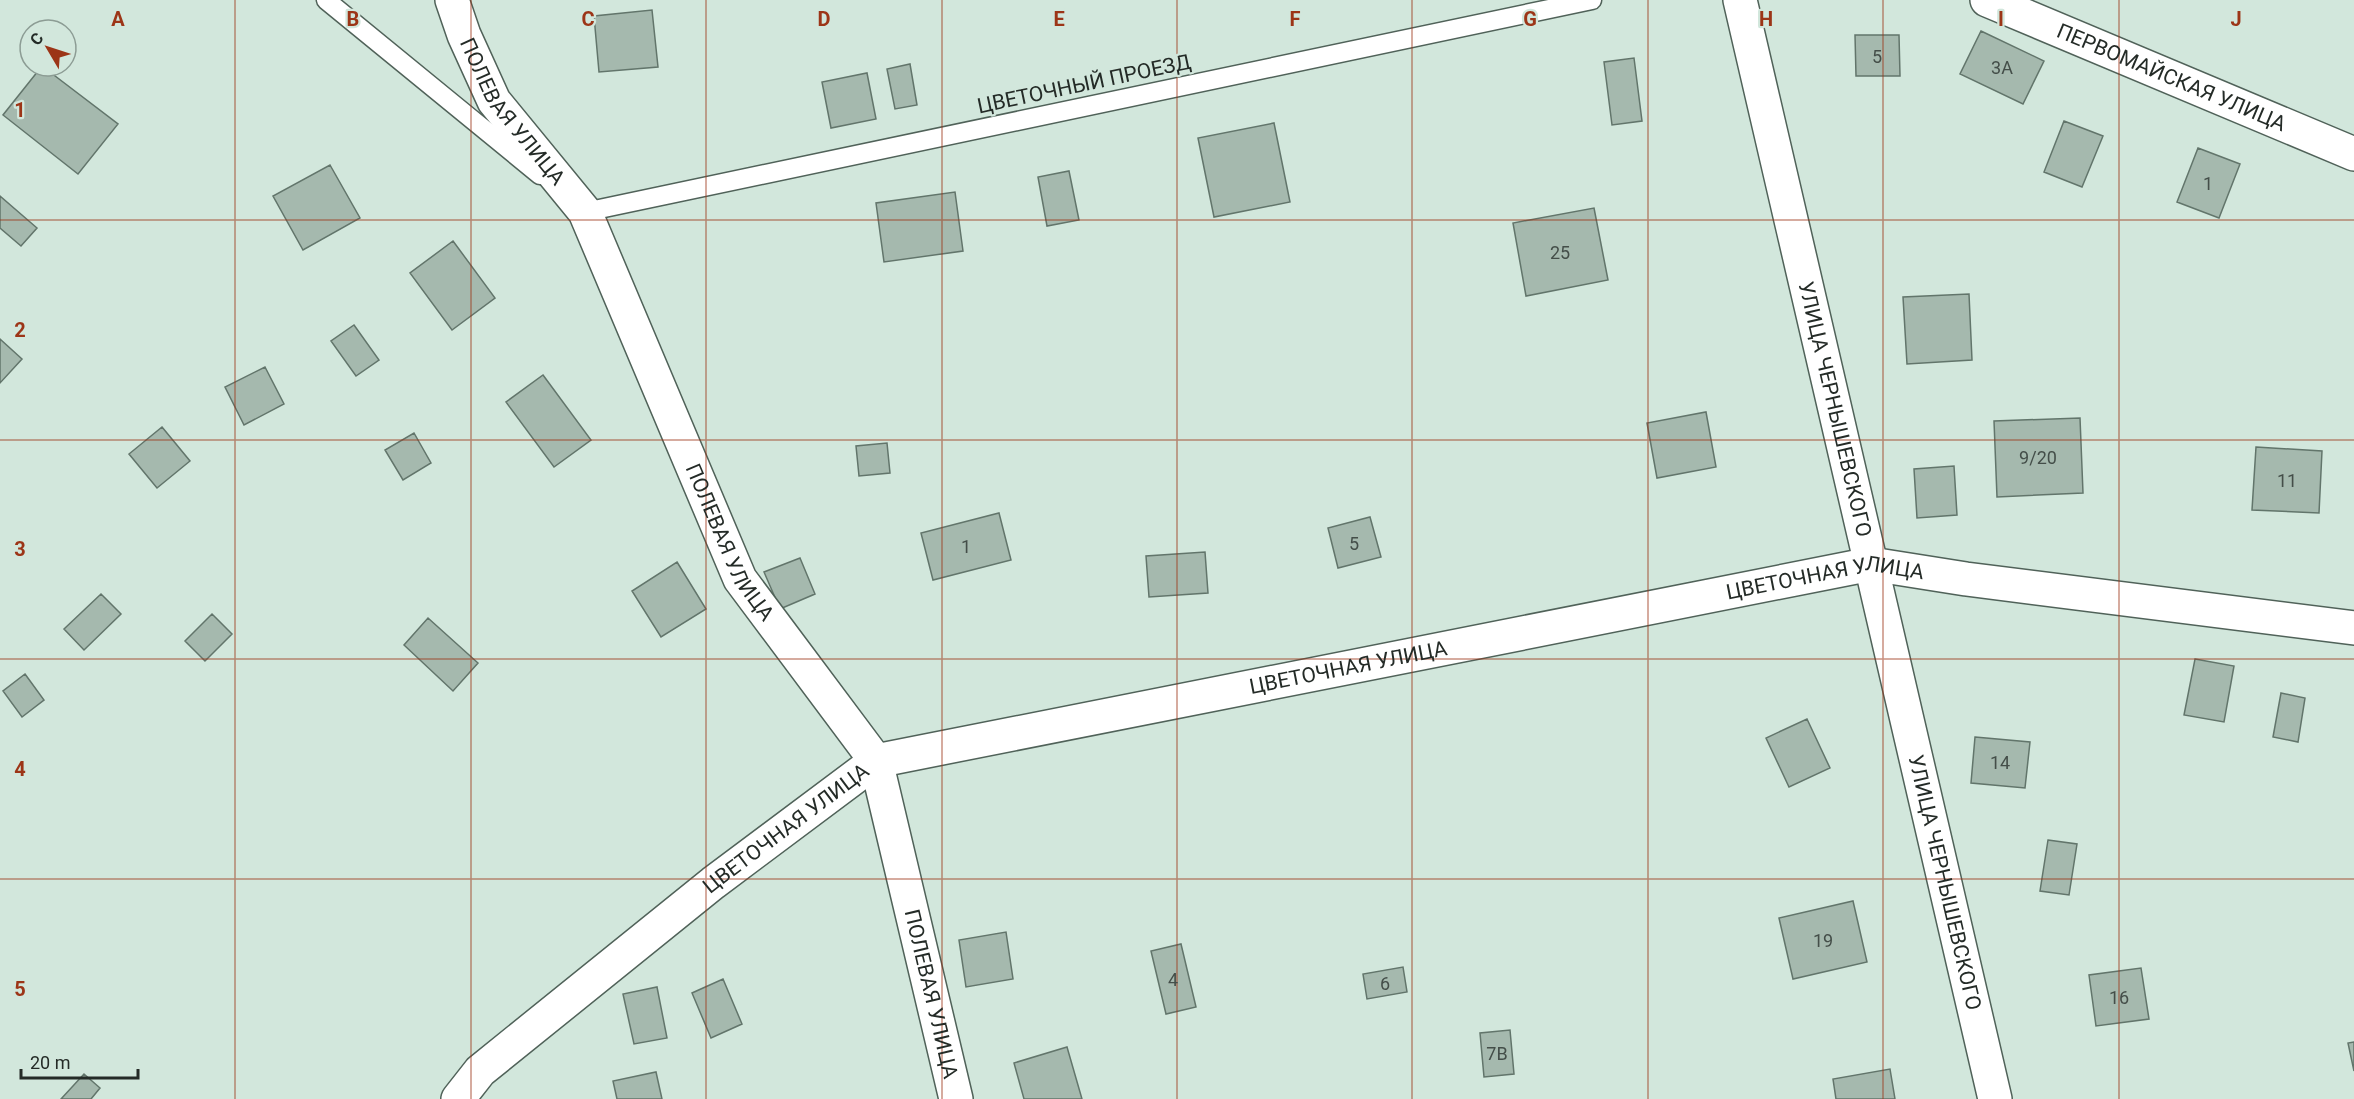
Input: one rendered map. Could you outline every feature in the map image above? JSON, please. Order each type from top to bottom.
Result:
[{"type":"street","name":"ПОЛЕВАЯ УЛИЦА","points":[[452,0],[464,35],[494,101],[585,212],[740,579],[876,760],[956,1099]]},
{"type":"street","name":"УЛИЦА ЧЕРНЫШЕВСКОГО","points":[[1740,0],[1995,1099]]},
{"type":"street","name":"ПЕРВОМАЙСКАЯ УЛИЦА","points":[[1987,0],[2354,154]]},
{"type":"street","name":"ЦВЕТОЧНАЯ УЛИЦА","points":[[458,1099],[480,1071],[704,890],[876,760],[1871,564],[1966,579],[2354,628]]},
{"type":"lane","points":[[326,0],[585,212]]},
{"type":"lane","name":"ЦВЕТОЧНЫЙ ПРОЕЗД","points":[[585,212],[1592,0]]},
{"type":"building","points":[[652,10],[658,67],[599,72],[594,16]]},
{"type":"building","points":[[1981,31],[2044,61],[2023,104],[1960,74]]},
{"type":"building","points":[[1855,35],[1899,35],[1900,76],[1856,76]]},
{"type":"building","points":[[1634,58],[1642,121],[1612,125],[1604,62]]},
{"type":"building","points":[[910,64],[917,105],[895,109],[887,69]]},
{"type":"building","points":[[867,73],[876,119],[831,128],[822,82]]},
{"type":"building","points":[[32,78],[58,78],[118,124],[78,174],[3,115]]},
{"type":"building","points":[[2064,121],[2103,136],[2082,187],[2044,172]]},
{"type":"building","points":[[1274,123],[1290,202],[1214,217],[1198,138]]},
{"type":"building","points":[[2198,148],[2240,164],[2219,218],[2177,202]]},
{"type":"building","points":[[330,165],[360,218],[303,250],[273,196]]},
{"type":"building","points":[[1069,171],[1079,220],[1047,226],[1038,177]]},
{"type":"building","points":[[955,192],[963,251],[884,262],[876,203]]},
{"type":"building","points":[[0,196],[37,228],[21,246],[0,228]]},
{"type":"building","points":[[1594,208],[1608,280],[1526,296],[1513,223]]},
{"type":"building","points":[[453,241],[495,298],[452,330],[410,273]]},
{"type":"building","points":[[1969,294],[1972,360],[1907,364],[1903,297]]},
{"type":"building","points":[[354,325],[379,360],[356,376],[331,341]]},
{"type":"building","points":[[0,339],[22,359],[0,383]]},
{"type":"building","points":[[265,367],[284,404],[244,425],[225,387]]},
{"type":"building","points":[[543,375],[591,440],[554,467],[506,402]]},
{"type":"building","points":[[1706,412],[1716,467],[1657,478],[1647,423]]},
{"type":"building","points":[[2080,418],[2083,493],[1997,497],[1994,421]]},
{"type":"building","points":[[162,427],[190,461],[157,488],[129,454]]},
{"type":"building","points":[[414,433],[431,463],[403,480],[385,450]]},
{"type":"building","points":[[887,443],[890,473],[859,476],[856,446]]},
{"type":"building","points":[[2256,447],[2322,451],[2319,513],[2252,510]]},
{"type":"building","points":[[1954,466],[1957,515],[1917,518],[1914,469]]},
{"type":"building","points":[[999,513],[1011,560],[933,580],[921,533]]},
{"type":"building","points":[[1370,517],[1381,557],[1338,568],[1328,528]]},
{"type":"building","points":[[1205,552],[1208,593],[1149,597],[1146,556]]},
{"type":"building","points":[[800,558],[815,594],[780,609],[764,572]]},
{"type":"building","points":[[677,562],[706,609],[661,637],[632,591]]},
{"type":"building","points":[[101,594],[121,614],[84,650],[64,629]]},
{"type":"building","points":[[212,614],[232,634],[205,661],[185,641]]},
{"type":"building","points":[[428,618],[478,663],[453,691],[404,645]]},
{"type":"building","points":[[2195,659],[2234,666],[2224,722],[2184,715]]},
{"type":"building","points":[[25,674],[44,700],[22,717],[3,691]]},
{"type":"building","points":[[2281,693],[2305,698],[2298,742],[2273,737]]},
{"type":"building","points":[[1807,719],[1830,768],[1789,787],[1766,738]]},
{"type":"building","points":[[1975,737],[2030,742],[2025,788],[1971,783]]},
{"type":"building","points":[[2048,840],[2077,844],[2069,895],[2040,891]]},
{"type":"building","points":[[1853,901],[1867,962],[1793,979],[1779,918]]},
{"type":"building","points":[[1006,932],[1013,979],[966,987],[959,940]]},
{"type":"building","points":[[1181,944],[1196,1007],[1166,1014],[1151,951]]},
{"type":"building","points":[[1403,967],[1407,992],[1367,999],[1363,974]]},
{"type":"building","points":[[2141,968],[2149,1019],[2096,1026],[2089,975]]},
{"type":"building","points":[[723,979],[742,1024],[711,1038],[692,993]]},
{"type":"building","points":[[657,987],[667,1038],[634,1044],[623,994]]},
{"type":"building","points":[[1510,1030],[1514,1074],[1484,1077],[1480,1033]]},
{"type":"building","points":[[2354,1042],[2354,1071],[2348,1043]]},
{"type":"building","points":[[1067,1047],[1082,1099],[1024,1099],[1014,1063]]},
{"type":"building","points":[[1890,1069],[1895,1099],[1836,1099],[1833,1079]]},
{"type":"building","points":[[656,1072],[662,1099],[617,1099],[613,1081]]},
{"type":"building","points":[[84,1074],[100,1088],[91,1099],[61,1099]]}]
